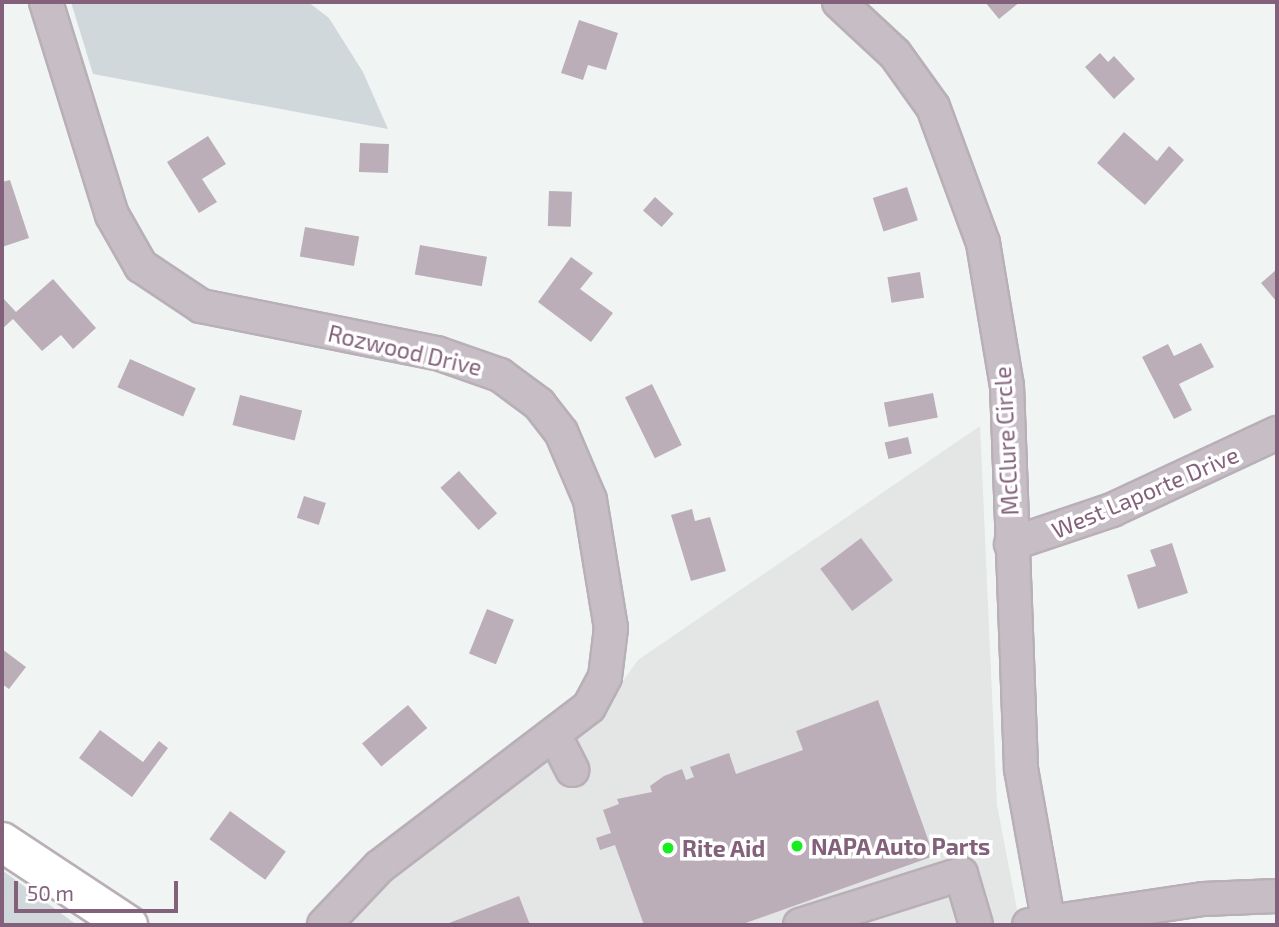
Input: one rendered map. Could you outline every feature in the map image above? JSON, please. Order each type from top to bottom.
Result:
[{"type":"main road","points":[[2,842],[128,925]]},
{"type":"street","name":"Rozwood Drive","points":[[46,2],[112,215],[141,266],[163,286],[201,306],[486,368],[520,387],[561,432],[600,535],[611,628],[600,688],[556,738],[379,867],[324,925]]},
{"type":"street","name":"McClure Circle","points":[[839,2],[916,80],[968,190],[1007,386],[1021,769],[1041,923]]},
{"type":"street","name":"West Laporte Drive","points":[[1011,544],[1112,510],[1277,433]]},
{"type":"street","points":[[556,738],[572,770]]},
{"type":"street","points":[[800,925],[961,874],[976,925]]},
{"type":"street","points":[[1041,923],[1277,896]]},
{"type":"shaded area","points":[[71,2],[308,2],[329,18],[363,72],[388,129],[93,74]]},
{"type":"shaded area","points":[[980,426],[997,805],[1020,925],[341,925],[381,882],[589,728],[638,660]]},
{"type":"shaded area","points":[[2,870],[77,925],[2,925]]},
{"type":"building","points":[[985,2],[1020,2],[999,19]]},
{"type":"building","points":[[579,20],[618,33],[606,70],[588,65],[583,80],[561,73]]},
{"type":"building","points":[[1100,53],[1108,62],[1114,56],[1135,79],[1114,99],[1085,67]]},
{"type":"building","points":[[1124,132],[1157,161],[1169,146],[1184,160],[1145,205],[1097,163]]},
{"type":"building","points":[[208,136],[226,164],[202,179],[217,202],[199,213],[167,162]]},
{"type":"building","points":[[360,143],[389,144],[388,173],[359,172]]},
{"type":"building","points":[[10,180],[29,238],[2,247],[2,182]]},
{"type":"building","points":[[907,187],[918,220],[884,231],[873,198]]},
{"type":"building","points":[[549,191],[572,192],[571,227],[548,226]]},
{"type":"building","points":[[655,197],[674,214],[662,227],[643,210]]},
{"type":"building","points":[[305,227],[359,237],[354,266],[300,257]]},
{"type":"building","points":[[420,245],[487,257],[482,286],[415,275]]},
{"type":"building","points":[[571,257],[593,273],[580,289],[613,313],[591,342],[538,302]]},
{"type":"building","points":[[1277,269],[1277,302],[1261,283]]},
{"type":"building","points":[[920,272],[924,298],[891,303],[887,277]]},
{"type":"building","points":[[53,279],[96,328],[73,349],[61,335],[42,351],[13,319],[2,329],[2,297],[16,312]]},
{"type":"building","points":[[1201,343],[1214,367],[1179,384],[1192,410],[1174,419],[1142,357],[1168,344],[1174,356]]},
{"type":"building","points":[[130,359],[196,388],[183,417],[117,387]]},
{"type":"building","points":[[652,384],[682,445],[655,458],[625,397]]},
{"type":"building","points":[[933,393],[938,418],[889,427],[884,403]]},
{"type":"building","points":[[240,395],[302,410],[295,441],[233,425]]},
{"type":"building","points":[[908,437],[912,454],[888,459],[885,442]]},
{"type":"building","points":[[459,471],[497,513],[479,530],[440,488]]},
{"type":"building","points":[[304,496],[326,503],[319,525],[297,518]]},
{"type":"building","points":[[692,509],[695,521],[710,517],[726,571],[691,581],[671,515]]},
{"type":"building","points":[[861,538],[893,580],[852,611],[820,569]]},
{"type":"building","points":[[1172,543],[1188,593],[1138,609],[1127,575],[1156,566],[1150,550]]},
{"type":"building","points":[[487,609],[514,620],[496,664],[469,654]]},
{"type":"building","points":[[2,649],[26,667],[9,689],[2,684]]},
{"type":"building","points":[[878,700],[934,856],[740,925],[644,925],[615,845],[600,850],[596,838],[611,833],[603,810],[619,804],[617,799],[652,792],[650,786],[664,776],[682,769],[686,780],[694,777],[690,767],[729,753],[736,774],[803,750],[796,731]]},
{"type":"building","points":[[408,705],[427,728],[381,767],[362,744]]},
{"type":"building","points":[[100,730],[143,762],[159,741],[168,748],[132,797],[79,758]]},
{"type":"building","points":[[230,811],[286,852],[265,880],[209,839]]},
{"type":"building","points":[[519,896],[530,925],[444,925]]},
{"type":"place","name":"NAPA Auto Parts","points":[[797,846]]},
{"type":"place","name":"Rite Aid","points":[[668,848]]}]
